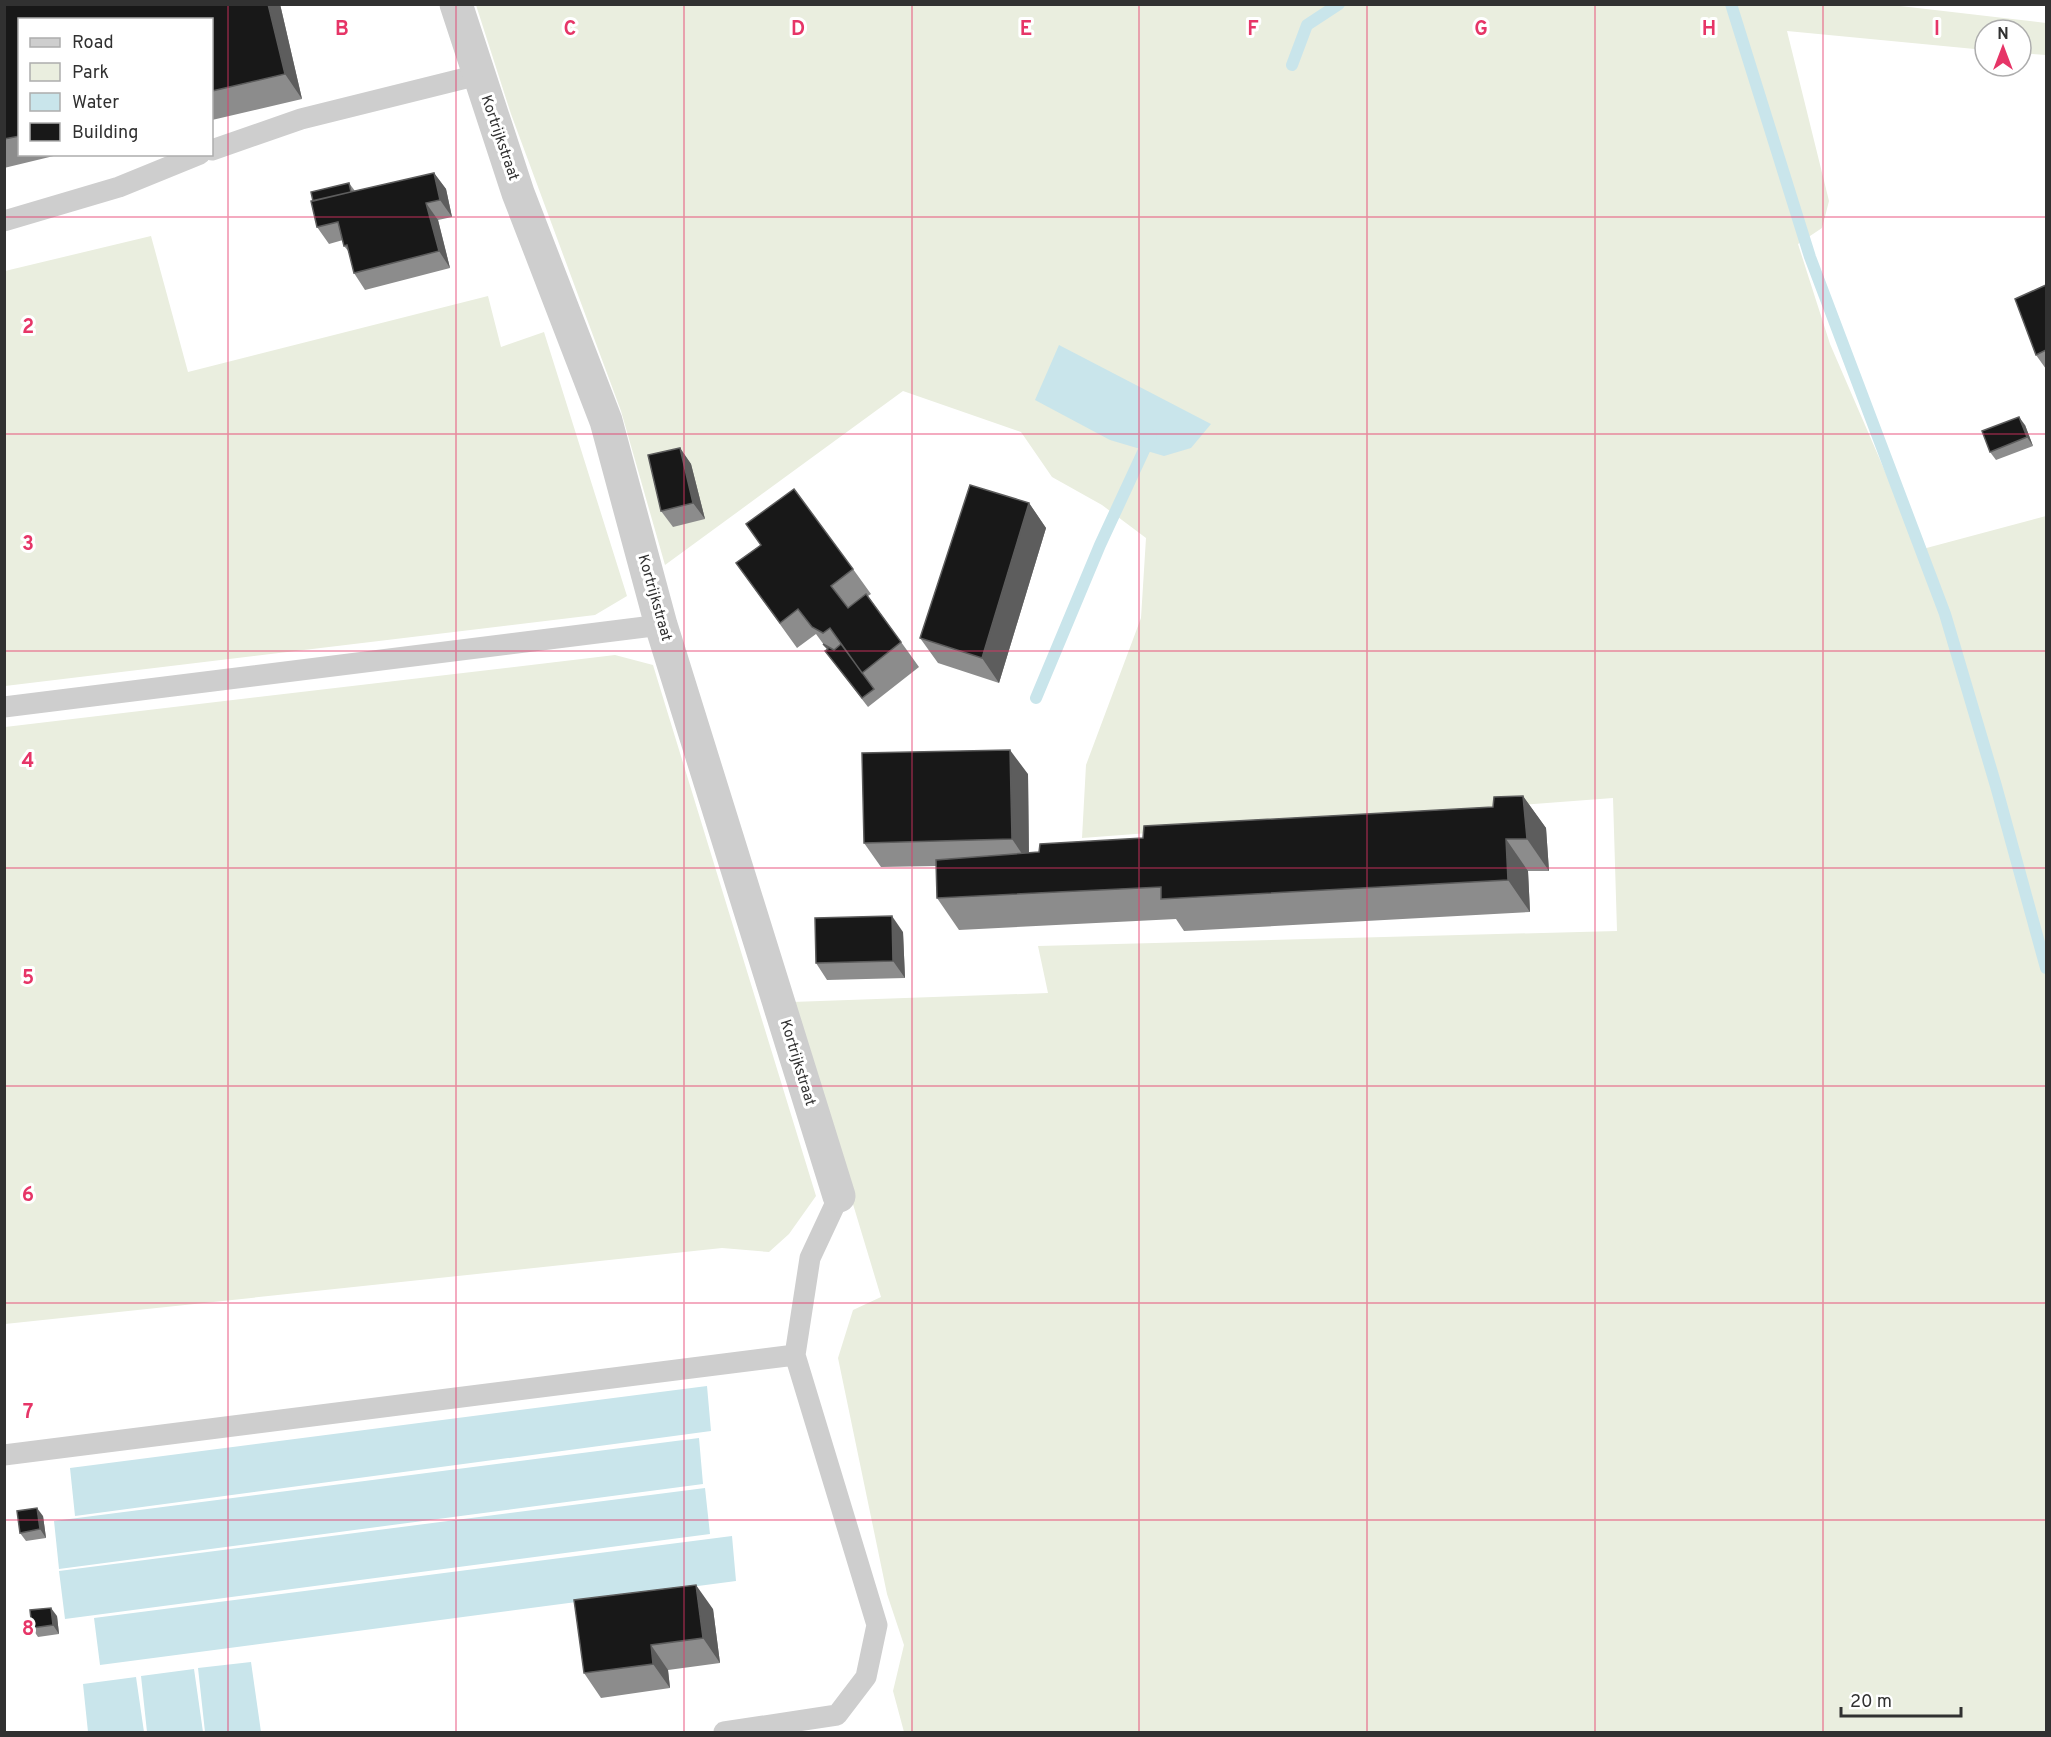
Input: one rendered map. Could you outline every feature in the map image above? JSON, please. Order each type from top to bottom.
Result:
[{"type":"street","name":"Kortrijkstraat","points":[[456,4],[518,193],[606,421],[661,625],[839,1197]]},
{"type":"lane","points":[[213,150],[301,119],[478,75]]},
{"type":"lane","points":[[4,221],[119,188],[195,156]]},
{"type":"lane","points":[[4,707],[661,625]]},
{"type":"lane","points":[[724,1732],[837,1715],[866,1677],[877,1625],[795,1355],[810,1258],[839,1197]]},
{"type":"lane","points":[[4,1455],[795,1355]]},
{"type":"green space","points":[[1883,4],[2003,18],[1973,18],[1973,49],[1787,31],[1829,201],[1822,228],[1798,244],[1830,344],[1919,550],[2046,516],[2046,1732],[904,1732],[893,1691],[904,1645],[887,1594],[838,1358],[853,1310],[881,1297],[792,1002],[1048,993],[1038,946],[1617,931],[1613,798],[1082,838],[1086,765],[1141,618],[1146,538],[1102,505],[1052,477],[1021,432],[903,391],[665,565],[621,411],[511,114],[476,5]]},
{"type":"green space","points":[[2033,21],[2046,23],[2046,55],[2033,54]]},
{"type":"green space","points":[[151,236],[188,372],[488,296],[501,347],[544,332],[627,596],[595,615],[5,686],[5,271]]},
{"type":"green space","points":[[615,655],[653,665],[816,1196],[789,1234],[769,1252],[722,1248],[5,1324],[5,727]]},
{"type":"water","points":[[1059,345],[1211,424],[1191,448],[1164,456],[1110,440],[1035,400]]},
{"type":"water","points":[[707,1386],[711,1431],[75,1516],[70,1468]]},
{"type":"water","points":[[699,1438],[703,1484],[59,1569],[54,1521]]},
{"type":"water","points":[[705,1488],[710,1534],[65,1619],[59,1571]]},
{"type":"water","points":[[732,1536],[736,1581],[100,1665],[94,1618]]},
{"type":"water","points":[[251,1662],[261,1732],[205,1732],[198,1668]]},
{"type":"water","points":[[194,1669],[203,1732],[147,1732],[141,1676]]},
{"type":"water","points":[[136,1677],[144,1732],[88,1732],[83,1684]]},
{"type":"building","points":[[4,4],[268,4],[285,74],[213,91],[213,18],[18,18],[18,136],[4,139]]},
{"type":"building","points":[[434,173],[440,200],[426,203],[439,251],[354,273],[338,222],[317,227],[311,201]]},
{"type":"building","points":[[349,183],[351,192],[313,201],[311,192]]},
{"type":"building","points":[[2046,285],[2046,350],[2036,355],[2015,299]]},
{"type":"building","points":[[2019,417],[2027,437],[1990,452],[1982,431]]},
{"type":"building","points":[[680,448],[693,503],[661,511],[648,455]]},
{"type":"building","points":[[970,485],[1029,503],[982,658],[920,638]]},
{"type":"building","points":[[794,489],[853,569],[831,586],[848,608],[866,594],[901,642],[862,673],[830,628],[823,633],[812,627],[798,609],[780,623],[736,563],[761,545],[746,524]]},
{"type":"building","points":[[823,644],[834,650],[841,644],[874,689],[862,698],[825,651],[828,649]]},
{"type":"building","points":[[1010,750],[1012,839],[864,843],[862,753]]},
{"type":"building","points":[[1523,796],[1527,839],[1506,839],[1508,880],[1161,899],[1161,887],[937,898],[936,860],[1039,852],[1040,844],[1143,838],[1144,826],[1493,807],[1494,797]]},
{"type":"building","points":[[892,916],[893,961],[816,963],[815,918]]},
{"type":"building","points":[[37,1508],[40,1529],[20,1533],[17,1511]]},
{"type":"building","points":[[696,1585],[703,1638],[651,1645],[653,1664],[584,1673],[574,1600]]},
{"type":"building","points":[[51,1608],[53,1625],[32,1628],[30,1610]]},
{"type":"waterway","points":[[1292,65],[1307,25],[1339,4]]},
{"type":"waterway","points":[[1731,4],[1810,257],[1945,614],[1996,786],[2046,968]]},
{"type":"waterway","points":[[1036,698],[1100,545],[1151,435]]}]
